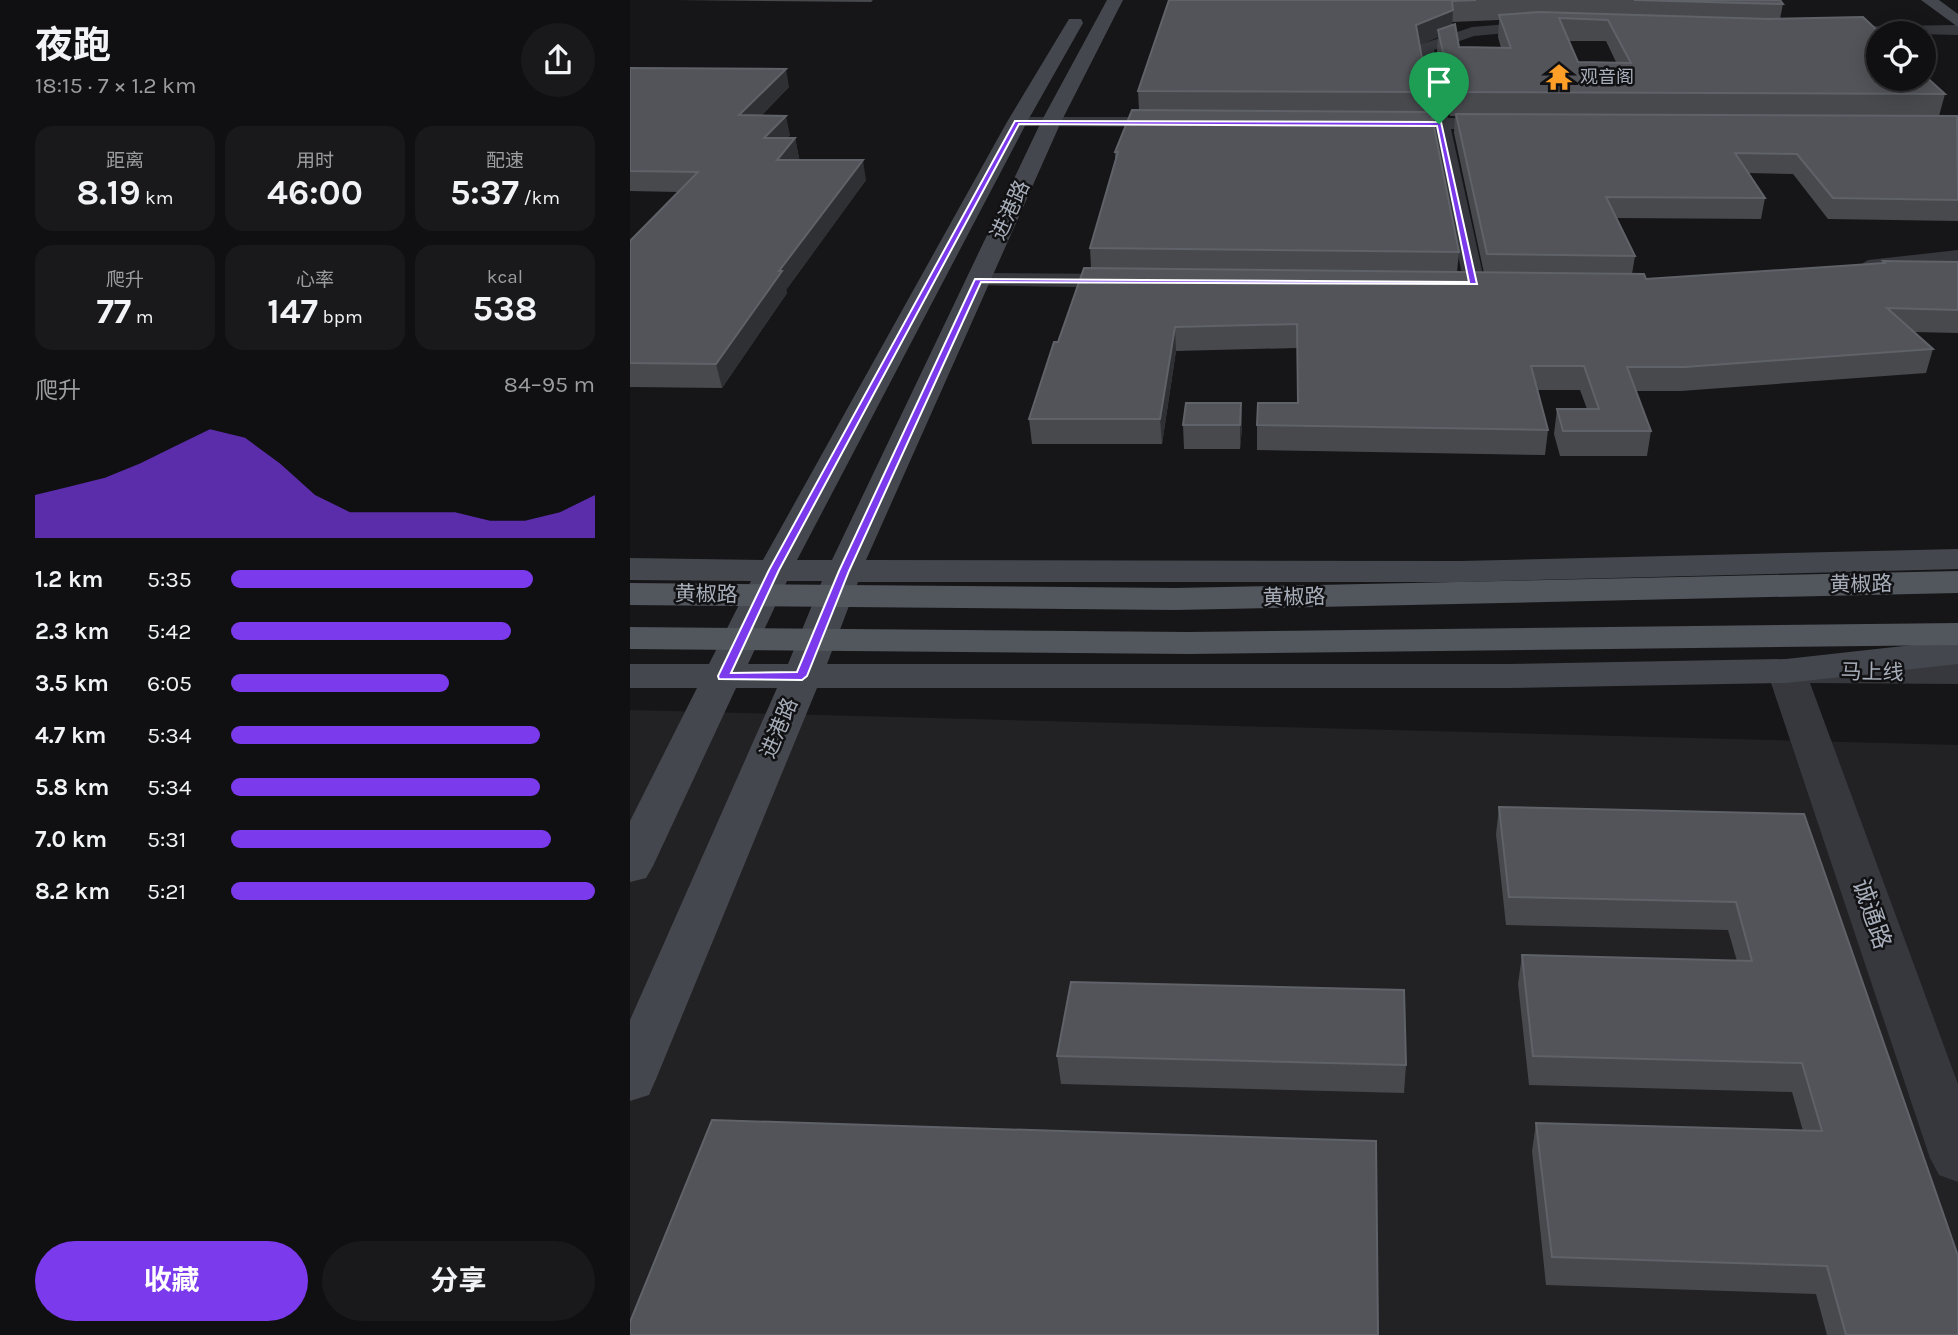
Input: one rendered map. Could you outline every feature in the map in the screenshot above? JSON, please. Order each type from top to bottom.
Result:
[{"type":"main road","name":"进港路","points":[[630,866],[768,583],[1017,122],[1088,0]]},
{"type":"main road","name":"进港路","points":[[630,1079],[818,639],[839,583],[1051,122],[1115,0]]},
{"type":"main road","points":[[1929,0],[1958,22]]},
{"type":"main road","points":[[839,583],[1180,574],[1804,565],[1958,559]]},
{"type":"main road","points":[[630,569],[768,583]]},
{"type":"main road","name":"黄椒路","points":[[630,594],[768,583],[839,583],[1175,599],[1958,582]]},
{"type":"main road","points":[[630,638],[1189,643],[1958,634]]},
{"type":"main road","points":[[630,676],[1507,676],[1786,671],[1958,652]]},
{"type":"street","points":[[1533,9],[1541,26]]},
{"type":"street","points":[[1473,284],[1425,48],[1472,32],[1541,26],[1567,27]]},
{"type":"street","points":[[1807,33],[1958,30]]},
{"type":"street","points":[[1017,122],[1190,122]]},
{"type":"street","points":[[1370,123],[1521,124]]},
{"type":"street","points":[[1851,269],[1958,257]]},
{"type":"street","points":[[978,280],[1143,281]]},
{"type":"street","points":[[1446,284],[1500,284]]},
{"type":"street","name":"马上线","points":[[1786,671],[1958,672]]},
{"type":"street","name":"诚通路","points":[[1786,671],[1958,1158]]},
{"type":"shaded area","points":[[630,710],[1958,745],[1958,1335],[630,1335]]},
{"type":"building","points":[[1169,0],[1476,0],[1452,1],[1453,10],[1416,25],[1428,92],[1138,91]]},
{"type":"building","points":[[1634,0],[1780,0],[1783,4]]},
{"type":"building","points":[[1539,12],[1769,19],[1863,17],[1867,21],[1866,91],[1936,91],[1936,86],[1945,94],[1452,92],[1438,30],[1455,24],[1459,47],[1511,48],[1499,15]],"holes":[[[1559,18],[1608,20],[1631,63],[1578,62]]]},
{"type":"building","points":[[630,68],[786,69],[739,115],[786,116],[764,138],[795,138],[777,160],[863,160],[779,271],[782,271],[716,364],[630,363],[630,241],[698,172],[630,171]]},
{"type":"building","points":[[1132,110],[1431,112],[1459,252],[1090,248],[1118,152],[1115,152]]},
{"type":"building","points":[[1456,114],[1957,116],[1958,200],[1833,198],[1797,154],[1735,153],[1765,198],[1606,197],[1635,256],[1487,254]]},
{"type":"building","points":[[1883,261],[1958,262],[1958,310],[1887,308],[1933,349],[1685,367],[1627,367],[1651,431],[1563,431],[1557,409],[1599,409],[1584,366],[1531,366],[1548,430],[1257,425],[1258,403],[1298,403],[1297,324],[1175,327],[1160,419],[1029,419],[1054,342],[1058,342],[1084,268],[1644,274],[1646,279],[1885,263]]},
{"type":"building","points":[[1186,403],[1241,403],[1240,425],[1183,425]]},
{"type":"building","points":[[1499,807],[1804,814],[1958,1256],[1958,1335],[1846,1335],[1827,1266],[1552,1257],[1536,1123],[1822,1131],[1802,1063],[1533,1056],[1522,955],[1752,961],[1736,902],[1509,897]]},
{"type":"building","points":[[1071,982],[1404,990],[1406,1065],[1057,1056]]},
{"type":"building","points":[[712,1120],[1376,1141],[1378,1335],[630,1335],[630,1322]]},
{"type":"place","name":"观音阁","points":[[1559,77]]},
{"type":"route","points":[[1017,122],[1439,124],[1473,284],[978,280],[844,571],[802,676],[723,676],[774,570],[1017,122]]}]
